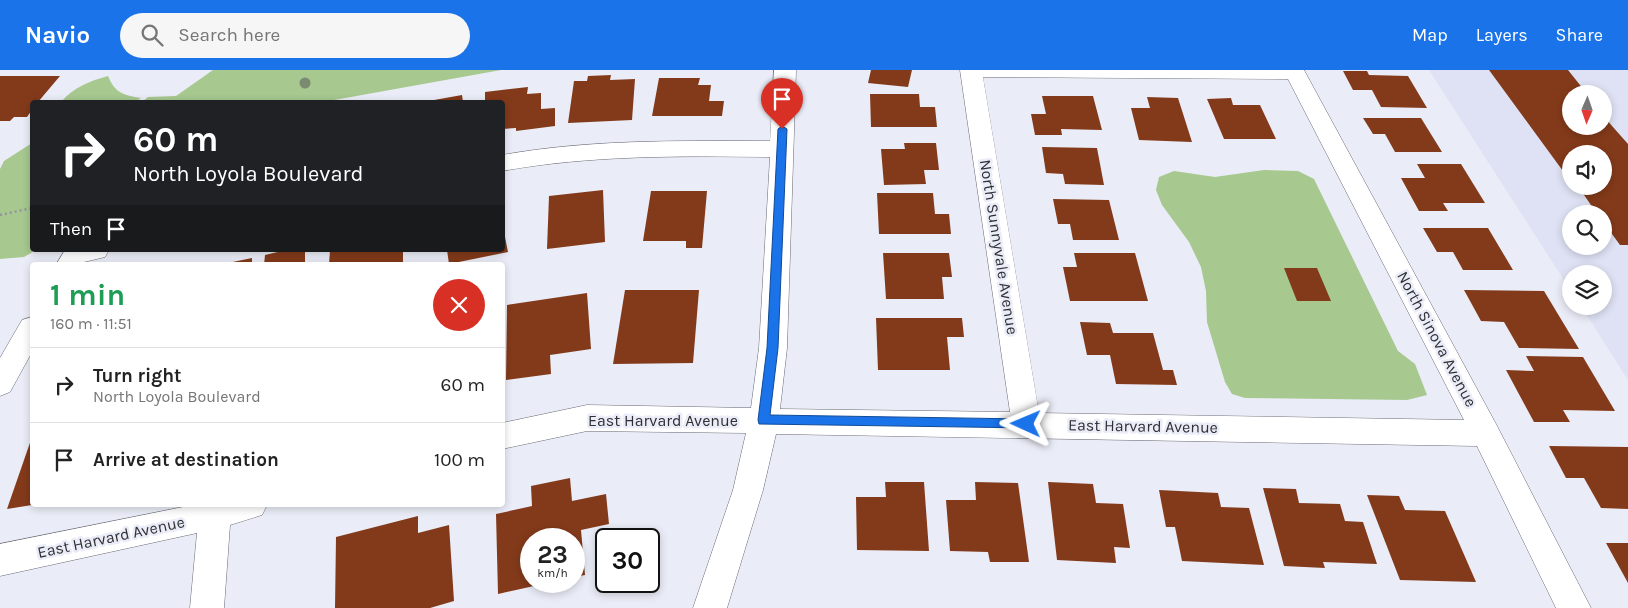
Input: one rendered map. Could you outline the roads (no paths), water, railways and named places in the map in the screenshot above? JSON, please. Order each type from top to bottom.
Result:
[{"type":"street","points":[[710,608],[728,557],[745,498],[764,420],[772,348],[785,70]]},
{"type":"street","name":"North Sinova Avenue","points":[[971,70],[1295,72],[1486,432],[1574,608]]},
{"type":"street","name":"North Sunnyvale Avenue","points":[[971,70],[1026,424]]},
{"type":"street","points":[[505,162],[527,158],[631,149],[782,149]]},
{"type":"street","points":[[0,384],[30,332]]},
{"type":"street","name":"East Harvard Avenue","points":[[505,435],[587,418],[1486,432]]},
{"type":"street","name":"East Harvard Avenue","points":[[0,560],[215,515],[244,507]]},
{"type":"street","points":[[207,608],[215,515]]}]
